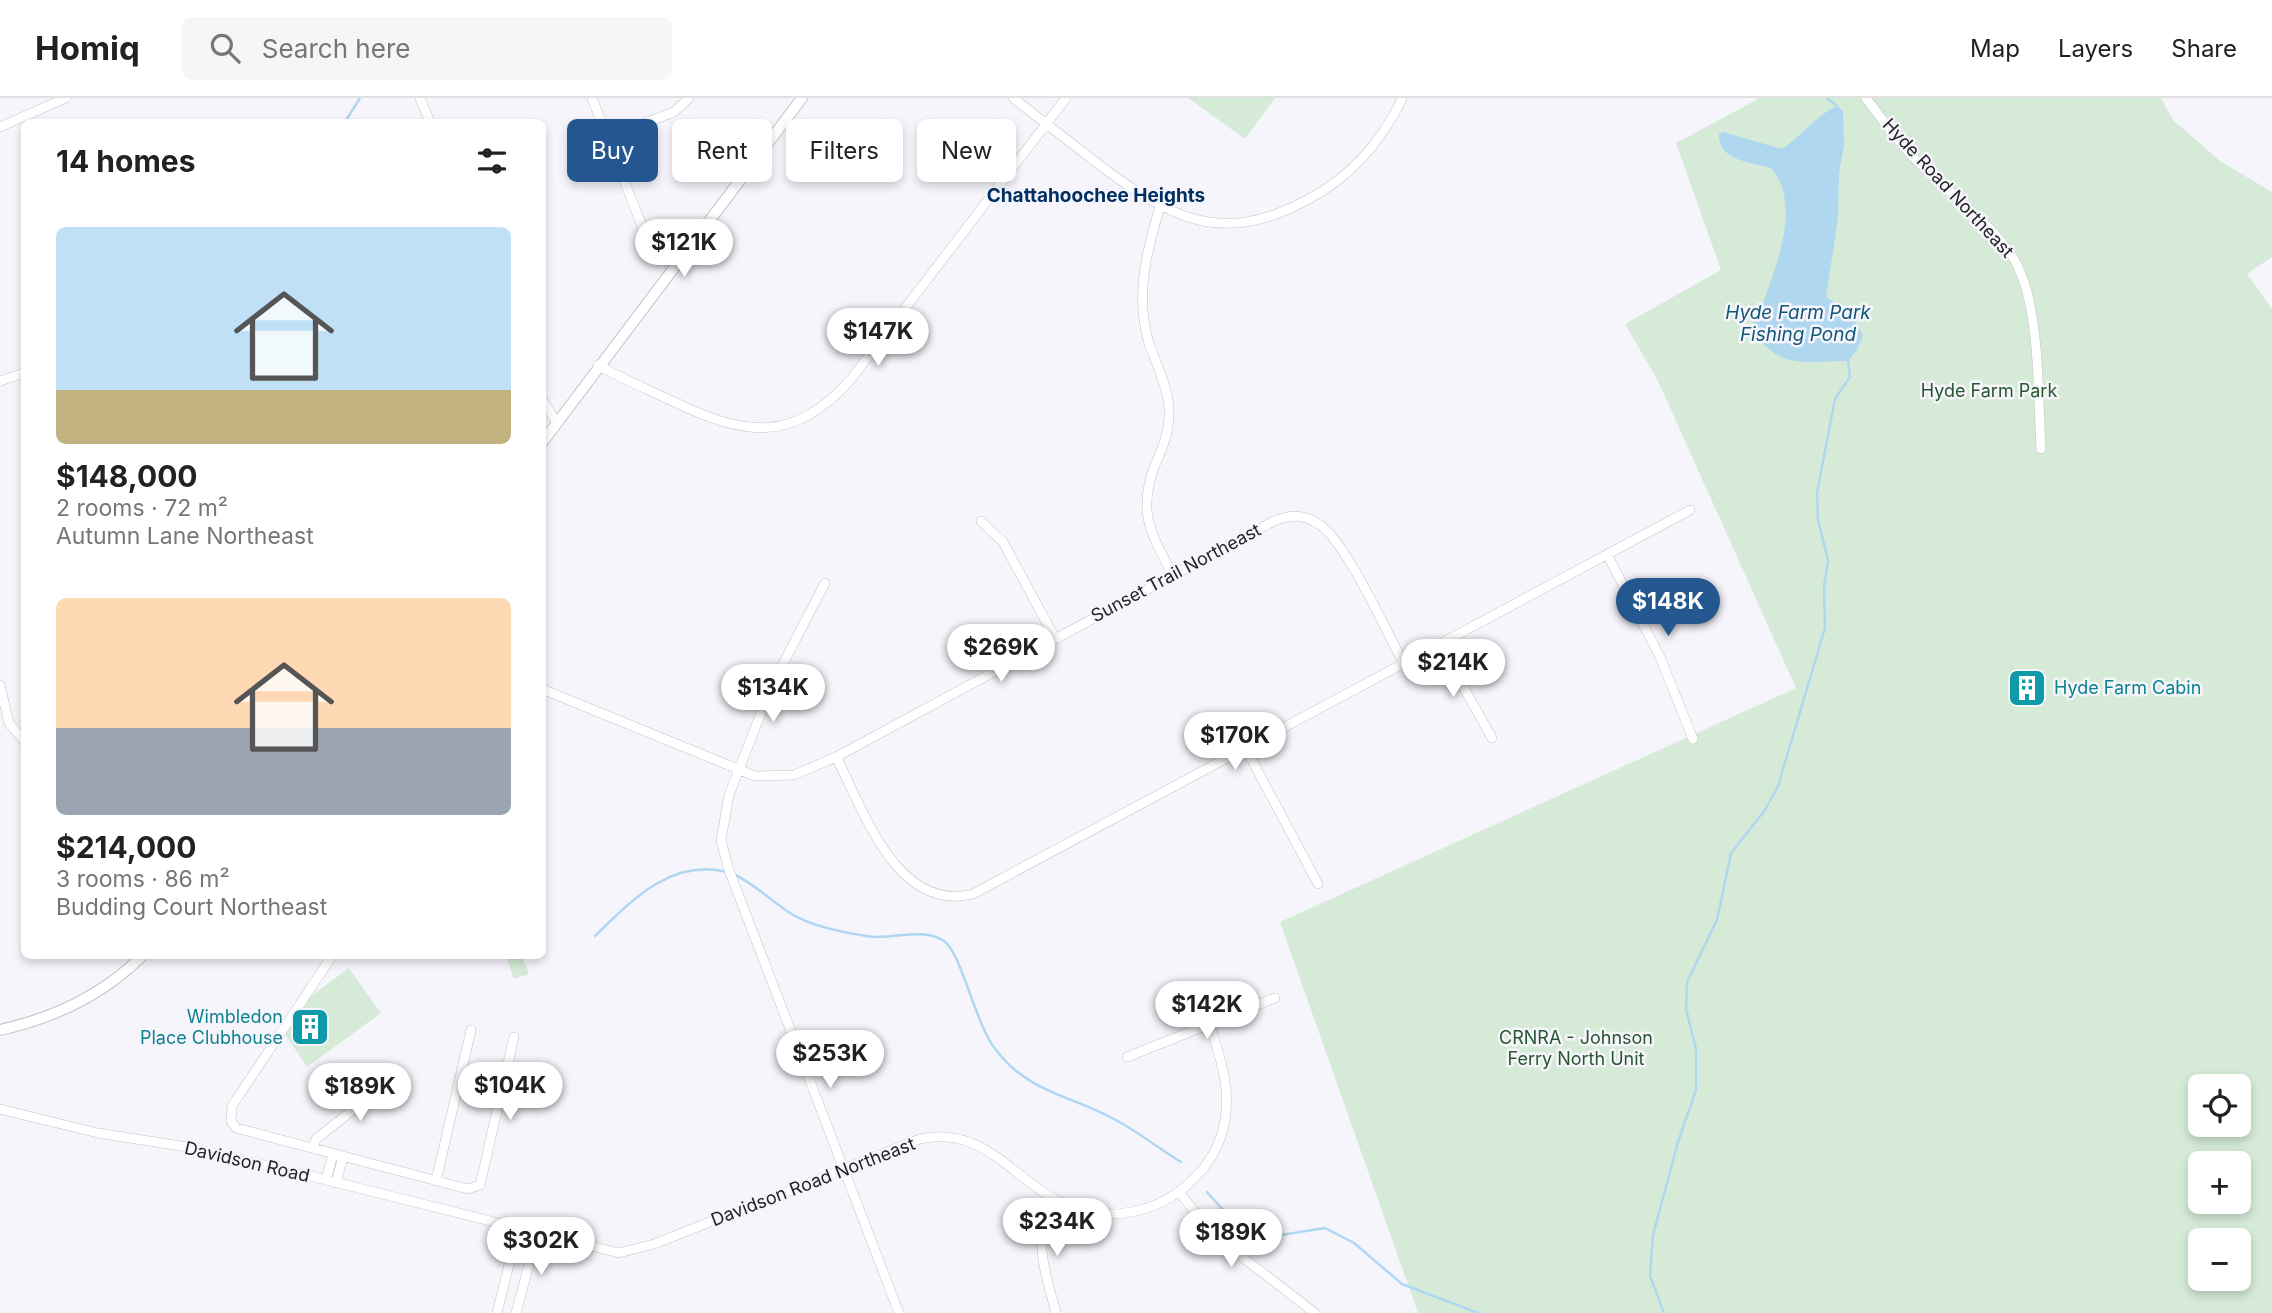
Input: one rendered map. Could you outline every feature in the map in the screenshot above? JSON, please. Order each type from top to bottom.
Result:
[{"type":"street","points":[[0,127],[66,98]]},
{"type":"street","points":[[420,98],[429,119]]},
{"type":"street","points":[[593,98],[601,119]]},
{"type":"street","points":[[655,119],[674,112],[689,98]]},
{"type":"street","points":[[546,438],[598,365],[802,98]]},
{"type":"street","points":[[1013,98],[1160,208],[1206,222],[1225,223],[1249,222],[1281,213],[1317,195],[1352,170],[1377,143],[1402,99]]},
{"type":"street","points":[[598,365],[701,415],[732,426],[762,429],[795,423],[812,415],[851,379],[1066,98]]},
{"type":"street","name":"Hyde Road Northeast","points":[[1866,98],[1913,157],[2005,245],[2020,268],[2036,358],[2041,449]]},
{"type":"street","points":[[625,182],[645,234],[676,264]]},
{"type":"street","points":[[1160,208],[1146,256],[1141,302],[1149,344],[1169,400],[1170,421],[1149,481],[1145,509],[1153,538],[1173,575]]},
{"type":"street","points":[[0,381],[21,374]]},
{"type":"street","points":[[546,405],[557,423]]},
{"type":"street","points":[[836,757],[894,864],[922,888],[942,896],[962,897],[992,886],[1690,510]]},
{"type":"street","name":"Sunset Trail Northeast","points":[[546,691],[738,771],[776,778],[814,768],[836,757],[1274,521],[1295,515],[1321,525],[1340,547],[1404,664]]},
{"type":"street","points":[[981,521],[1003,542],[1055,638]]},
{"type":"street","points":[[1607,554],[1660,657],[1693,739]]},
{"type":"street","points":[[825,583],[772,685],[723,813],[721,840],[724,855],[899,1313]]},
{"type":"street","points":[[1440,645],[1492,738]]},
{"type":"street","points":[[0,685],[9,723],[21,737]]},
{"type":"street","points":[[1246,749],[1318,884]]},
{"type":"street","points":[[0,1030],[41,1019],[79,1002],[113,981],[139,959]]},
{"type":"street","points":[[330,959],[232,1106],[231,1121],[236,1128],[468,1189],[480,1185],[514,1037]]},
{"type":"street","points":[[1127,1057],[1275,998]]},
{"type":"street","name":"Davidson Road Northeast","points":[[493,1222],[602,1251],[635,1251],[920,1139],[953,1136],[980,1146],[1053,1200],[1087,1212],[1118,1214],[1145,1209],[1180,1193],[1214,1151],[1224,1126],[1229,1100],[1224,1067],[1209,1025]]},
{"type":"street","points":[[436,1181],[471,1030]]},
{"type":"street","points":[[313,1148],[316,1139],[359,1105],[359,1087],[371,1075]]},
{"type":"street","name":"Davidson Road","points":[[0,1109],[98,1133],[187,1147],[493,1222]]},
{"type":"street","points":[[331,1181],[338,1155]]},
{"type":"street","points":[[1180,1193],[1201,1223],[1221,1243],[1315,1313]]},
{"type":"street","points":[[1053,1200],[1043,1222],[1040,1243],[1056,1313]]},
{"type":"street","points":[[497,1313],[518,1229]]},
{"type":"street","points":[[516,1313],[537,1234]]},
{"type":"green space","points":[[1188,98],[1275,98],[1245,139]]},
{"type":"green space","name":"CRNRA - Johnson Ferry North Unit","points":[[1760,98],[2161,98],[2173,120],[2220,161],[2272,192],[2272,257],[2247,274],[2272,309],[2272,1313],[1418,1313],[1280,922],[1796,688],[1658,381],[1625,324],[1721,270],[1676,143]]},
{"type":"green space","points":[[507,959],[523,959],[529,974],[514,979]]},
{"type":"green space","points":[[349,968],[381,1013],[307,1067],[285,1034],[311,996]]},
{"type":"water","name":"Hyde Farm Park Fishing Pond","points":[[1837,106],[1843,111],[1844,146],[1839,173],[1838,218],[1826,297],[1850,312],[1863,335],[1857,350],[1848,361],[1805,362],[1781,357],[1771,351],[1752,327],[1764,302],[1781,249],[1786,214],[1780,182],[1771,168],[1745,162],[1730,155],[1720,143],[1719,134],[1723,132],[1782,149],[1822,115]]},
{"type":"waterway","points":[[347,119],[360,98]]},
{"type":"waterway","points":[[1827,98],[1837,106]]},
{"type":"waterway","points":[[1664,1313],[1650,1276],[1653,1235],[1678,1142],[1696,1090],[1696,1049],[1686,1009],[1687,982],[1717,920],[1731,853],[1765,810],[1778,786],[1825,628],[1824,587],[1828,560],[1818,520],[1817,493],[1835,399],[1850,377],[1848,361]]},
{"type":"waterway","points":[[595,936],[638,897],[670,877],[707,869],[727,872]]},
{"type":"waterway","points":[[733,874],[798,918],[817,925],[866,936],[916,934],[944,941],[957,960],[988,1038],[1009,1064],[1022,1076],[1051,1092],[1123,1124],[1181,1162]]},
{"type":"waterway","points":[[1207,1192],[1242,1231]]},
{"type":"waterway","points":[[1250,1240],[1325,1228],[1354,1243],[1402,1284],[1478,1313]]},
{"type":"place","name":"Hyde Farm Cabin","points":[[2027,688]]},
{"type":"place","name":"Wimbledon Place Clubhouse","points":[[310,1027]]},
{"type":"district","name":"Chattahoochee Heights","points":[[1096,195]]},
{"type":"park label","name":"Hyde Farm Park","points":[[1989,391]]}]
